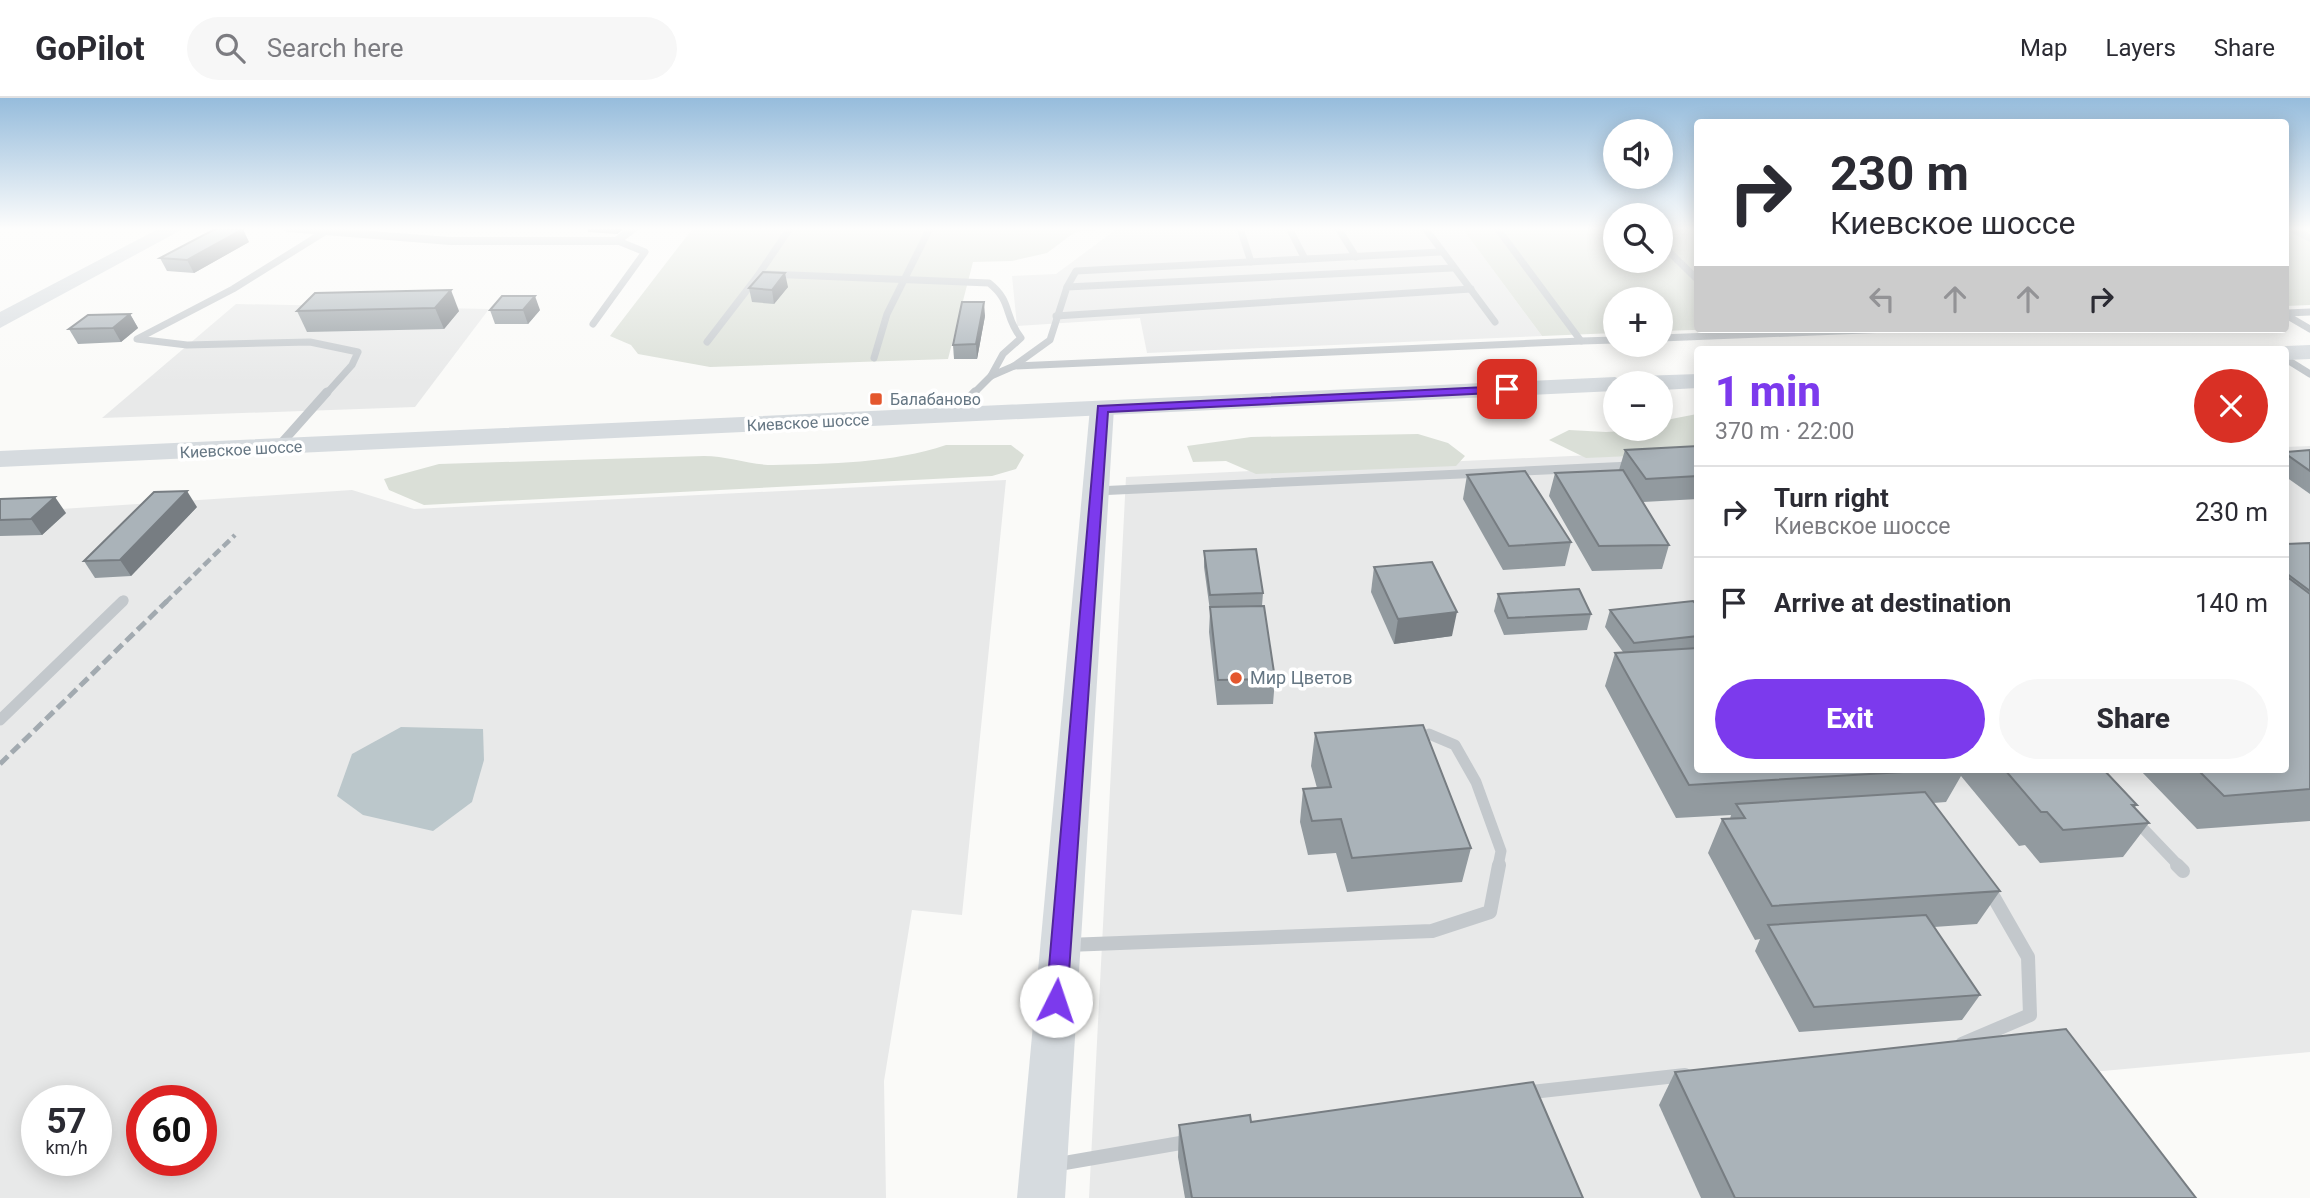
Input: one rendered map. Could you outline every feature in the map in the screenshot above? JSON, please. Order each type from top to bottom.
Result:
[{"type":"highway","points":[[0,321],[78,279]]},
{"type":"highway","points":[[2289,353],[2310,352]]},
{"type":"highway","points":[[1673,382],[1694,381]]},
{"type":"highway","name":"Киевское шоссе","points":[[0,459],[1603,385]]},
{"type":"main road","points":[[1042,1182],[1102,408]]},
{"type":"lane","points":[[249,279],[137,339],[187,345],[310,342],[358,352],[352,366],[277,447]]},
{"type":"lane","points":[[593,324],[625,279]]},
{"type":"lane","points":[[706,342],[755,279]]},
{"type":"lane","points":[[874,358],[887,314],[904,279]]},
{"type":"lane","points":[[911,279],[989,283],[1004,295],[1011,325],[1021,338],[1003,354],[991,376],[953,415]]},
{"type":"lane","points":[[991,376],[1014,366],[1050,340],[1056,316],[1071,279]]},
{"type":"lane","points":[[1067,287],[1222,279]]},
{"type":"lane","points":[[1462,279],[1495,322]]},
{"type":"lane","points":[[1535,279],[1581,341]]},
{"type":"lane","points":[[1056,316],[1471,289]]},
{"type":"lane","points":[[2289,314],[2310,312]]},
{"type":"lane","points":[[2289,316],[2310,329]]},
{"type":"lane","points":[[1673,337],[1735,333]]},
{"type":"lane","points":[[1014,366],[1603,340]]},
{"type":"lane","points":[[2289,361],[2310,374]]},
{"type":"lane","points":[[1096,491],[1644,466]]},
{"type":"lane","points":[[0,720],[124,600]]},
{"type":"lane","points":[[1060,945],[1432,931],[1490,912],[1501,851],[1476,782],[1455,745],[1429,734]]},
{"type":"lane","points":[[2127,810],[2183,871]]},
{"type":"lane","points":[[1952,1045],[1966,1044],[2030,1015],[2028,957],[1979,871]]},
{"type":"lane","points":[[1509,1095],[1703,1073]]},
{"type":"lane","points":[[1042,1182],[1207,1139]]},
{"type":"shaded area","points":[[654,279],[969,279],[948,359],[710,367],[638,354],[631,345],[610,336]]},
{"type":"shaded area","points":[[1012,279],[1500,279],[1542,336],[1147,353],[1140,318],[1017,326]]},
{"type":"shaded area","points":[[1500,279],[1694,279],[1694,330],[1673,331],[1673,287],[1603,287],[1603,333],[1542,336]]},
{"type":"shaded area","points":[[2289,279],[2310,279],[2310,305],[2289,306]]},
{"type":"shaded area","points":[[236,304],[489,309],[415,407],[102,418]]},
{"type":"shaded area","points":[[1694,415],[1694,453],[1586,458],[1549,440],[1569,430],[1603,432],[1603,441],[1673,441],[1673,419]]},
{"type":"shaded area","points":[[1418,434],[1448,443],[1465,456],[1456,466],[1256,474],[1226,461],[1193,462],[1187,446],[1251,437]]},
{"type":"shaded area","points":[[946,445],[1011,445],[1024,455],[1016,469],[992,476],[424,505],[389,490],[384,479],[439,464],[704,456],[764,465],[816,464],[904,456]]},
{"type":"shaded area","points":[[2310,446],[2310,1052],[2081,1073],[2158,1198],[1089,1198],[1126,477],[1694,450],[1694,773],[2289,773],[2289,447]]},
{"type":"shaded area","points":[[1006,480],[962,915],[912,910],[884,1081],[886,1198],[0,1198],[0,513],[352,490],[414,509]]},
{"type":"shaded area","points":[[401,727],[483,729],[484,760],[472,802],[433,831],[363,815],[337,796],[352,754]]},
{"type":"building","points":[[757,279],[780,279],[772,290],[749,288]]},
{"type":"building","points":[[451,290],[435,308],[297,311],[315,293]]},
{"type":"building","points":[[502,296],[535,296],[523,310],[490,310]]},
{"type":"building","points":[[962,302],[984,302],[976,344],[953,345]]},
{"type":"building","points":[[130,314],[113,328],[69,329],[88,315]]},
{"type":"building","points":[[1694,446],[1694,476],[1646,479],[1625,450]]},
{"type":"building","points":[[2310,450],[2310,471],[2289,456],[2289,452]]},
{"type":"building","points":[[1623,470],[1669,545],[1599,546],[1555,473]]},
{"type":"building","points":[[1525,471],[1571,542],[1509,546],[1467,475]]},
{"type":"building","points":[[187,491],[120,560],[84,561],[154,492]]},
{"type":"building","points":[[55,497],[31,519],[0,520],[0,499]]},
{"type":"building","points":[[2310,543],[2310,591],[2289,575],[2289,544]]},
{"type":"building","points":[[1256,549],[1263,593],[1210,595],[1204,551]]},
{"type":"building","points":[[1432,562],[1457,612],[1398,619],[1374,567]]},
{"type":"building","points":[[2289,578],[2310,594],[2310,789],[2224,796],[2201,773],[2289,773]]},
{"type":"building","points":[[1579,589],[1591,614],[1508,618],[1498,594]]},
{"type":"building","points":[[1693,601],[1694,636],[1634,643],[1610,610]]},
{"type":"building","points":[[1264,606],[1275,679],[1218,680],[1210,607]]},
{"type":"building","points":[[1694,648],[1694,773],[1887,773],[1689,785],[1615,653]]},
{"type":"building","points":[[1423,725],[1471,848],[1352,858],[1341,819],[1312,821],[1303,789],[1331,787],[1315,733]]},
{"type":"building","points":[[2008,773],[2107,773],[2137,805],[2132,805],[2149,823],[2063,830],[2047,812],[2041,812]]},
{"type":"building","points":[[1925,792],[2000,891],[1772,906],[1722,819],[1745,818],[1736,804]]},
{"type":"building","points":[[1926,915],[1980,995],[1814,1007],[1768,925]]},
{"type":"building","points":[[2066,1029],[2196,1198],[1735,1198],[1675,1072]]},
{"type":"building","points":[[1533,1082],[1583,1198],[1192,1198],[1179,1125],[1250,1115],[1251,1122]]},
{"type":"railway","points":[[165,603],[235,535]]},
{"type":"railway","points":[[0,764],[167,601]]},
{"type":"place","name":"Балабаново","points":[[876,399]]},
{"type":"place","name":"Мир Цветов","points":[[1236,678]]},
{"type":"route","points":[[1056,1001],[1102,408],[1507,389]]}]
